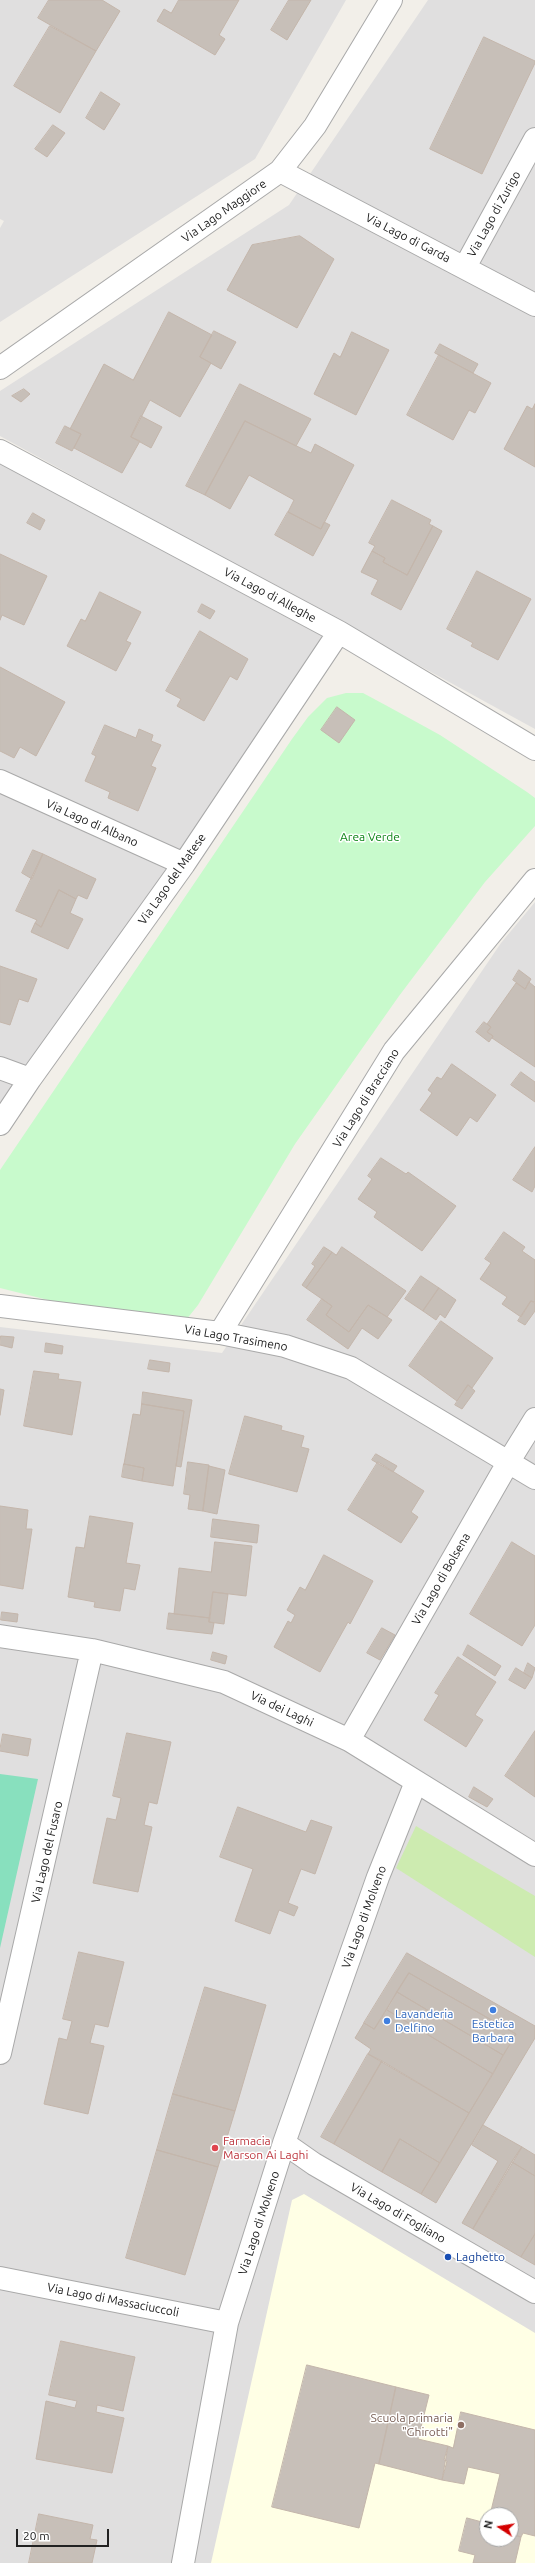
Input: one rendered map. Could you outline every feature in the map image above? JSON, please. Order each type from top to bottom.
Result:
[{"type":"street","name":"Via Lago Maggiore","points":[[0,368],[280,171],[315,126],[391,0]]},
{"type":"street","name":"Via Lago di Zurigo","points":[[465,268],[535,139]]},
{"type":"street","name":"Via Lago di Garda","points":[[280,171],[535,306]]},
{"type":"street","name":"Via Lago di Alleghe","points":[[0,451],[339,632],[535,749]]},
{"type":"street","name":"Via Lago del Matese","points":[[0,1124],[30,1079],[184,864],[339,632]]},
{"type":"street","name":"Via Lago di Albano","points":[[0,781],[184,864]]},
{"type":"street","name":"Via Lago di Bracciano","points":[[220,1333],[394,1051],[535,880]]},
{"type":"street","points":[[0,1068],[30,1079]]},
{"type":"street","name":"Via Lago Trasimeno","points":[[0,1306],[220,1333],[285,1346],[350,1368],[509,1461],[535,1478]]},
{"type":"street","name":"Via Lago di Bolsena","points":[[349,1740],[509,1461],[535,1419]]},
{"type":"street","name":"Via dei Laghi","points":[[0,1636],[92,1650],[224,1682],[349,1740],[535,1856]]},
{"type":"street","name":"Via Lago del Fusaro","points":[[0,2053],[92,1650]]},
{"type":"street","name":"Via Lago di Molveno","points":[[183,2563],[227,2323],[284,2143],[378,1877],[416,1782]]},
{"type":"street","name":"Via Lago di Fogliano","points":[[284,2143],[314,2164],[535,2292]]},
{"type":"street","name":"Via Lago di Massaciuccoli","points":[[0,2278],[227,2323]]},
{"type":"shaded area","points":[[0,0],[346,0],[255,159],[0,322],[0,228],[4,221],[0,219]]},
{"type":"shaded area","points":[[428,0],[535,0],[535,729],[0,436],[0,391],[289,205]]},
{"type":"shaded area","points":[[0,451],[339,632],[0,1124]]},
{"type":"shaded area","points":[[535,902],[535,2563],[0,2563],[0,1327],[222,1353],[501,943]]},
{"type":"shaded area","points":[[304,2194],[535,2333],[535,2563],[211,2563],[292,2200]]},
{"type":"green space","name":"Area Verde","points":[[346,693],[363,693],[389,707],[440,735],[527,792],[535,798],[535,826],[485,882],[399,996],[295,1144],[198,1305],[186,1320],[112,1316],[0,1288],[0,1170],[292,739],[308,717],[327,698]]},
{"type":"green space","points":[[0,1774],[38,1779],[0,1948]]},
{"type":"green space","points":[[416,1826],[535,1896],[535,1957],[396,1868]]},
{"type":"building","points":[[49,0],[102,0],[120,11],[96,51],[38,18]]},
{"type":"building","points":[[179,0],[239,0],[219,35],[225,39],[215,55],[157,21],[164,9],[171,13]]},
{"type":"building","points":[[289,0],[311,0],[287,40],[271,30]]},
{"type":"building","points":[[50,26],[96,51],[60,113],[14,86]]},
{"type":"building","points":[[484,37],[535,61],[535,63],[482,174],[430,149]]},
{"type":"building","points":[[101,92],[120,104],[104,130],[86,118]]},
{"type":"building","points":[[53,125],[65,133],[47,157],[35,149]]},
{"type":"building","points":[[300,236],[334,259],[297,328],[227,290],[252,245]]},
{"type":"building","points":[[169,312],[212,335],[200,357],[211,363],[180,417],[150,400],[131,437],[140,441],[122,473],[74,448],[81,434],[70,429],[104,364],[133,380]]},
{"type":"building","points":[[214,331],[236,342],[221,369],[200,357]]},
{"type":"building","points":[[352,332],[389,350],[356,415],[314,394],[334,353],[340,357]]},
{"type":"building","points":[[440,344],[478,364],[473,373],[435,353]]},
{"type":"building","points":[[439,355],[491,383],[475,413],[469,410],[453,440],[407,415]]},
{"type":"building","points":[[240,384],[311,419],[296,446],[245,421],[205,495],[186,486]]},
{"type":"building","points":[[24,389],[30,394],[21,402],[12,396]]},
{"type":"building","points":[[535,404],[535,467],[504,449],[527,406],[532,409]]},
{"type":"building","points":[[141,416],[162,427],[151,448],[131,437]]},
{"type":"building","points":[[245,421],[311,453],[315,444],[354,465],[321,529],[288,512],[294,500],[249,475],[230,509],[205,495]]},
{"type":"building","points":[[65,426],[81,434],[72,451],[56,443]]},
{"type":"building","points":[[392,500],[431,520],[429,524],[433,526],[407,575],[383,562],[385,558],[372,551],[375,546],[369,543]]},
{"type":"building","points":[[288,512],[321,529],[324,522],[330,525],[313,556],[275,535]]},
{"type":"building","points":[[33,513],[45,520],[40,530],[27,523]]},
{"type":"building","points":[[433,526],[442,531],[401,610],[371,594],[378,580],[361,572],[372,551],[385,558],[383,562],[407,575]]},
{"type":"building","points":[[0,554],[47,576],[24,625],[2,615],[0,620]]},
{"type":"building","points":[[477,571],[531,599],[498,660],[471,646],[473,643],[447,629]]},
{"type":"building","points":[[100,592],[141,612],[126,641],[131,643],[116,671],[67,646],[81,619],[85,621]]},
{"type":"building","points":[[202,604],[215,611],[210,619],[198,612]]},
{"type":"building","points":[[200,631],[248,659],[237,680],[230,676],[204,721],[177,706],[181,699],[166,691]]},
{"type":"building","points":[[0,667],[65,702],[36,756],[20,747],[14,758],[0,751]]},
{"type":"building","points":[[337,707],[355,720],[339,743],[321,730]]},
{"type":"building","points":[[105,725],[136,738],[139,729],[153,735],[151,741],[161,745],[151,766],[156,768],[138,811],[108,798],[110,792],[85,781],[96,756],[92,754]]},
{"type":"building","points":[[33,850],[43,854],[32,879],[22,873]]},
{"type":"building","points":[[43,854],[96,879],[87,899],[78,895],[76,899],[59,890],[41,927],[35,923],[37,920],[16,911]]},
{"type":"building","points":[[59,890],[76,899],[70,913],[83,919],[68,949],[31,932],[35,923],[41,927]]},
{"type":"building","points":[[0,966],[37,979],[28,1002],[19,999],[10,1025],[0,1022]]},
{"type":"building","points":[[519,970],[531,979],[525,989],[513,980]]},
{"type":"building","points":[[529,982],[535,987],[535,1067],[492,1038],[493,1036],[487,1032],[491,1027],[487,1024],[516,983],[525,989]]},
{"type":"building","points":[[484,1022],[491,1027],[487,1032],[493,1036],[489,1042],[476,1032]]},
{"type":"building","points":[[452,1064],[496,1095],[477,1122],[470,1117],[457,1136],[420,1110],[432,1093],[428,1090],[437,1077],[441,1079]]},
{"type":"building","points":[[521,1072],[535,1082],[535,1102],[511,1085]]},
{"type":"building","points":[[535,1147],[535,1186],[532,1192],[513,1180]]},
{"type":"building","points":[[381,1158],[406,1174],[408,1172],[456,1206],[422,1251],[374,1217],[377,1212],[358,1199],[372,1179],[368,1176]]},
{"type":"building","points":[[504,1232],[525,1247],[522,1251],[535,1260],[535,1302],[531,1301],[521,1317],[502,1304],[507,1297],[480,1279],[491,1263],[485,1259]]},
{"type":"building","points":[[324,1247],[332,1252],[306,1288],[302,1285],[315,1266],[312,1264]]},
{"type":"building","points":[[342,1247],[406,1291],[387,1317],[368,1305],[349,1332],[326,1315],[332,1306],[306,1288],[332,1252],[336,1255]]},
{"type":"building","points":[[421,1276],[439,1288],[423,1311],[405,1299]]},
{"type":"building","points":[[439,1288],[456,1300],[445,1318],[440,1314],[436,1320],[423,1311]]},
{"type":"building","points":[[322,1299],[332,1306],[326,1315],[349,1332],[368,1305],[392,1320],[378,1339],[362,1328],[348,1349],[307,1320]]},
{"type":"building","points":[[531,1301],[535,1303],[535,1311],[525,1325],[518,1321]]},
{"type":"building","points":[[441,1321],[493,1358],[472,1388],[468,1385],[457,1401],[409,1366]]},
{"type":"building","points":[[1,1336],[14,1337],[12,1348],[0,1345]]},
{"type":"building","points":[[46,1343],[63,1346],[62,1354],[45,1352]]},
{"type":"building","points":[[150,1360],[170,1363],[169,1372],[148,1369]]},
{"type":"building","points":[[34,1371],[59,1374],[58,1379],[81,1382],[72,1435],[24,1426]]},
{"type":"building","points":[[468,1385],[475,1391],[462,1409],[455,1405]]},
{"type":"building","points":[[0,1389],[4,1390],[0,1415]]},
{"type":"building","points":[[143,1392],[192,1400],[181,1467],[176,1466],[184,1411],[142,1404]]},
{"type":"building","points":[[142,1404],[184,1411],[173,1486],[142,1481],[144,1468],[124,1464],[133,1414],[140,1415]]},
{"type":"building","points":[[245,1416],[282,1426],[281,1430],[304,1436],[301,1447],[309,1449],[297,1492],[229,1474]]},
{"type":"building","points":[[376,1454],[397,1466],[393,1472],[372,1460]]},
{"type":"building","points":[[188,1462],[209,1465],[203,1511],[188,1509],[190,1495],[184,1494]]},
{"type":"building","points":[[378,1462],[424,1491],[411,1512],[418,1517],[401,1543],[348,1510]]},
{"type":"building","points":[[124,1464],[144,1468],[142,1481],[122,1477]]},
{"type":"building","points":[[209,1466],[225,1470],[217,1514],[203,1511]]},
{"type":"building","points":[[0,1506],[28,1510],[26,1529],[32,1529],[23,1589],[0,1585]]},
{"type":"building","points":[[90,1516],[133,1523],[126,1563],[140,1565],[135,1590],[124,1588],[120,1611],[94,1607],[95,1602],[68,1597],[76,1547],[84,1548]]},
{"type":"building","points":[[213,1519],[259,1525],[257,1543],[211,1537]]},
{"type":"building","points":[[215,1542],[252,1546],[246,1596],[213,1592],[210,1618],[174,1614],[179,1568],[211,1572]]},
{"type":"building","points":[[512,1542],[535,1556],[535,1625],[522,1646],[470,1614]]},
{"type":"building","points":[[324,1555],[373,1581],[350,1624],[348,1622],[320,1672],[274,1647],[288,1621],[291,1623],[295,1615],[287,1610],[300,1587],[305,1590]]},
{"type":"building","points":[[213,1592],[228,1594],[224,1624],[209,1622]]},
{"type":"building","points":[[2,1612],[18,1614],[17,1622],[1,1620]]},
{"type":"building","points":[[169,1613],[210,1618],[209,1622],[214,1623],[212,1634],[167,1629]]},
{"type":"building","points":[[382,1628],[395,1635],[380,1660],[367,1653]]},
{"type":"building","points":[[468,1645],[501,1666],[495,1676],[463,1655]]},
{"type":"building","points":[[213,1652],[227,1656],[225,1664],[211,1660]]},
{"type":"building","points":[[458,1657],[496,1682],[475,1715],[483,1720],[466,1747],[424,1720],[439,1695],[435,1693]]},
{"type":"building","points":[[528,1663],[535,1668],[532,1678],[524,1673]]},
{"type":"building","points":[[516,1668],[532,1678],[525,1689],[509,1680]]},
{"type":"building","points":[[535,1731],[535,1797],[505,1776]]},
{"type":"building","points":[[127,1733],[171,1742],[157,1804],[149,1802],[144,1825],[152,1827],[138,1892],[93,1883],[107,1818],[116,1820],[121,1798],[113,1796]]},
{"type":"building","points":[[3,1734],[31,1739],[28,1756],[0,1751]]},
{"type":"building","points":[[474,1787],[493,1799],[487,1807],[469,1797]]},
{"type":"building","points":[[238,1807],[306,1832],[311,1820],[332,1827],[315,1874],[301,1869],[288,1903],[298,1907],[294,1916],[279,1910],[270,1934],[235,1921],[253,1869],[220,1857]]},
{"type":"building","points":[[79,1952],[124,1962],[108,2027],[95,2024],[90,2043],[104,2046],[88,2114],[44,2104],[59,2038],[67,2040],[72,2021],[63,2019]]},
{"type":"building","points":[[407,1953],[535,2026],[535,2038],[436,2203],[421,2194],[516,2034],[409,1973],[374,2029],[364,2023]]},
{"type":"building","points":[[409,1973],[516,2034],[503,2055],[397,1992]]},
{"type":"building","points":[[205,1987],[266,2005],[235,2111],[173,2094]]},
{"type":"building","points":[[397,1992],[503,2055],[493,2074],[387,2010]]},
{"type":"building","points":[[387,2010],[493,2074],[469,2113],[368,2054],[371,2049],[355,2038],[364,2023],[374,2029]]},
{"type":"building","points":[[368,2054],[382,2061],[334,2144],[321,2137]]},
{"type":"building","points":[[382,2061],[469,2113],[440,2163],[400,2139],[382,2172],[334,2144]]},
{"type":"building","points":[[173,2094],[235,2111],[218,2167],[157,2150]]},
{"type":"building","points":[[483,2125],[522,2147],[473,2229],[462,2223],[498,2161],[472,2145]]},
{"type":"building","points":[[400,2139],[440,2163],[421,2194],[382,2172]]},
{"type":"building","points":[[522,2147],[535,2155],[535,2176],[512,2162]]},
{"type":"building","points":[[157,2150],[218,2167],[185,2275],[126,2258]]},
{"type":"building","points":[[512,2162],[535,2176],[535,2234],[521,2257],[473,2229]]},
{"type":"building","points":[[535,2234],[535,2265],[521,2257]]},
{"type":"building","points":[[61,2341],[135,2357],[123,2411],[97,2405],[96,2412],[124,2418],[112,2473],[36,2459],[46,2401],[75,2408],[77,2401],[49,2395]]},
{"type":"building","points":[[307,2365],[396,2387],[379,2464],[375,2463],[359,2528],[272,2507]]},
{"type":"building","points":[[396,2387],[429,2395],[418,2439],[448,2446],[442,2480],[379,2464]]},
{"type":"building","points":[[461,2412],[535,2430],[535,2536],[523,2533],[521,2537],[519,2536],[519,2507],[492,2507],[500,2474],[468,2467],[464,2484],[442,2480],[447,2461],[444,2460],[448,2446],[453,2448]]},
{"type":"building","points":[[39,2514],[93,2525],[90,2539],[97,2540],[92,2563],[29,2563]]},
{"type":"building","points":[[467,2518],[479,2521],[479,2547],[519,2547],[515,2563],[473,2563],[475,2555],[459,2551]]},
{"type":"place","name":"Estetica Barbara","points":[[493,2010]]},
{"type":"place","name":"Lavanderia Delfino","points":[[387,2021]]},
{"type":"place","name":"Farmacia Marson Ai Laghi","points":[[215,2148]]},
{"type":"place","name":"Laghetto","points":[[448,2257]]},
{"type":"place","name":"Scuola primaria \"Ghirotti\"","points":[[461,2425]]}]
